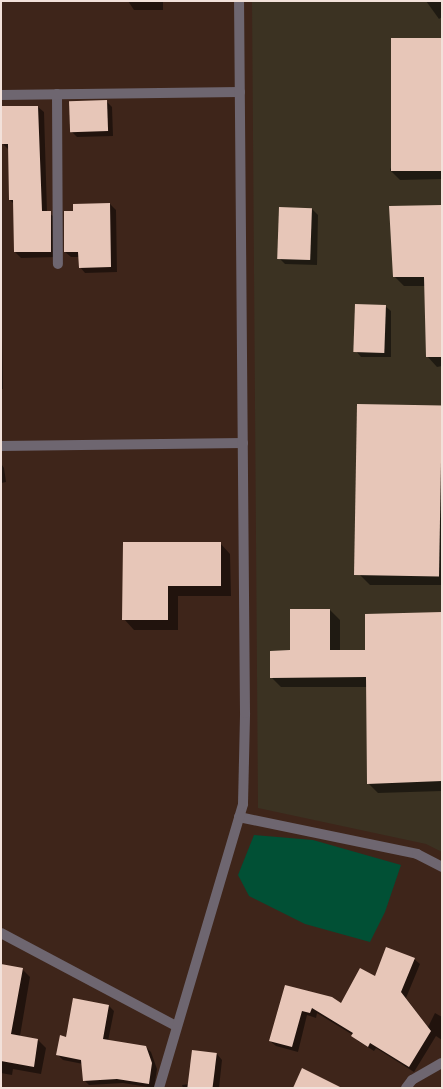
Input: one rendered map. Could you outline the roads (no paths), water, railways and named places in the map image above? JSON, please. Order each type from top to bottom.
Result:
[{"type":"street","points":[[159,1088],[176,1026],[243,804],[246,713],[242,443],[239,1]]},
{"type":"street","points":[[1,95],[240,92]]},
{"type":"street","points":[[57,94],[58,264]]},
{"type":"street","points":[[1,446],[242,443]]},
{"type":"street","points":[[240,817],[417,854],[442,867]]},
{"type":"street","points":[[1,934],[176,1026]]},
{"type":"street","points":[[406,1088],[412,1080],[442,1062]]}]
